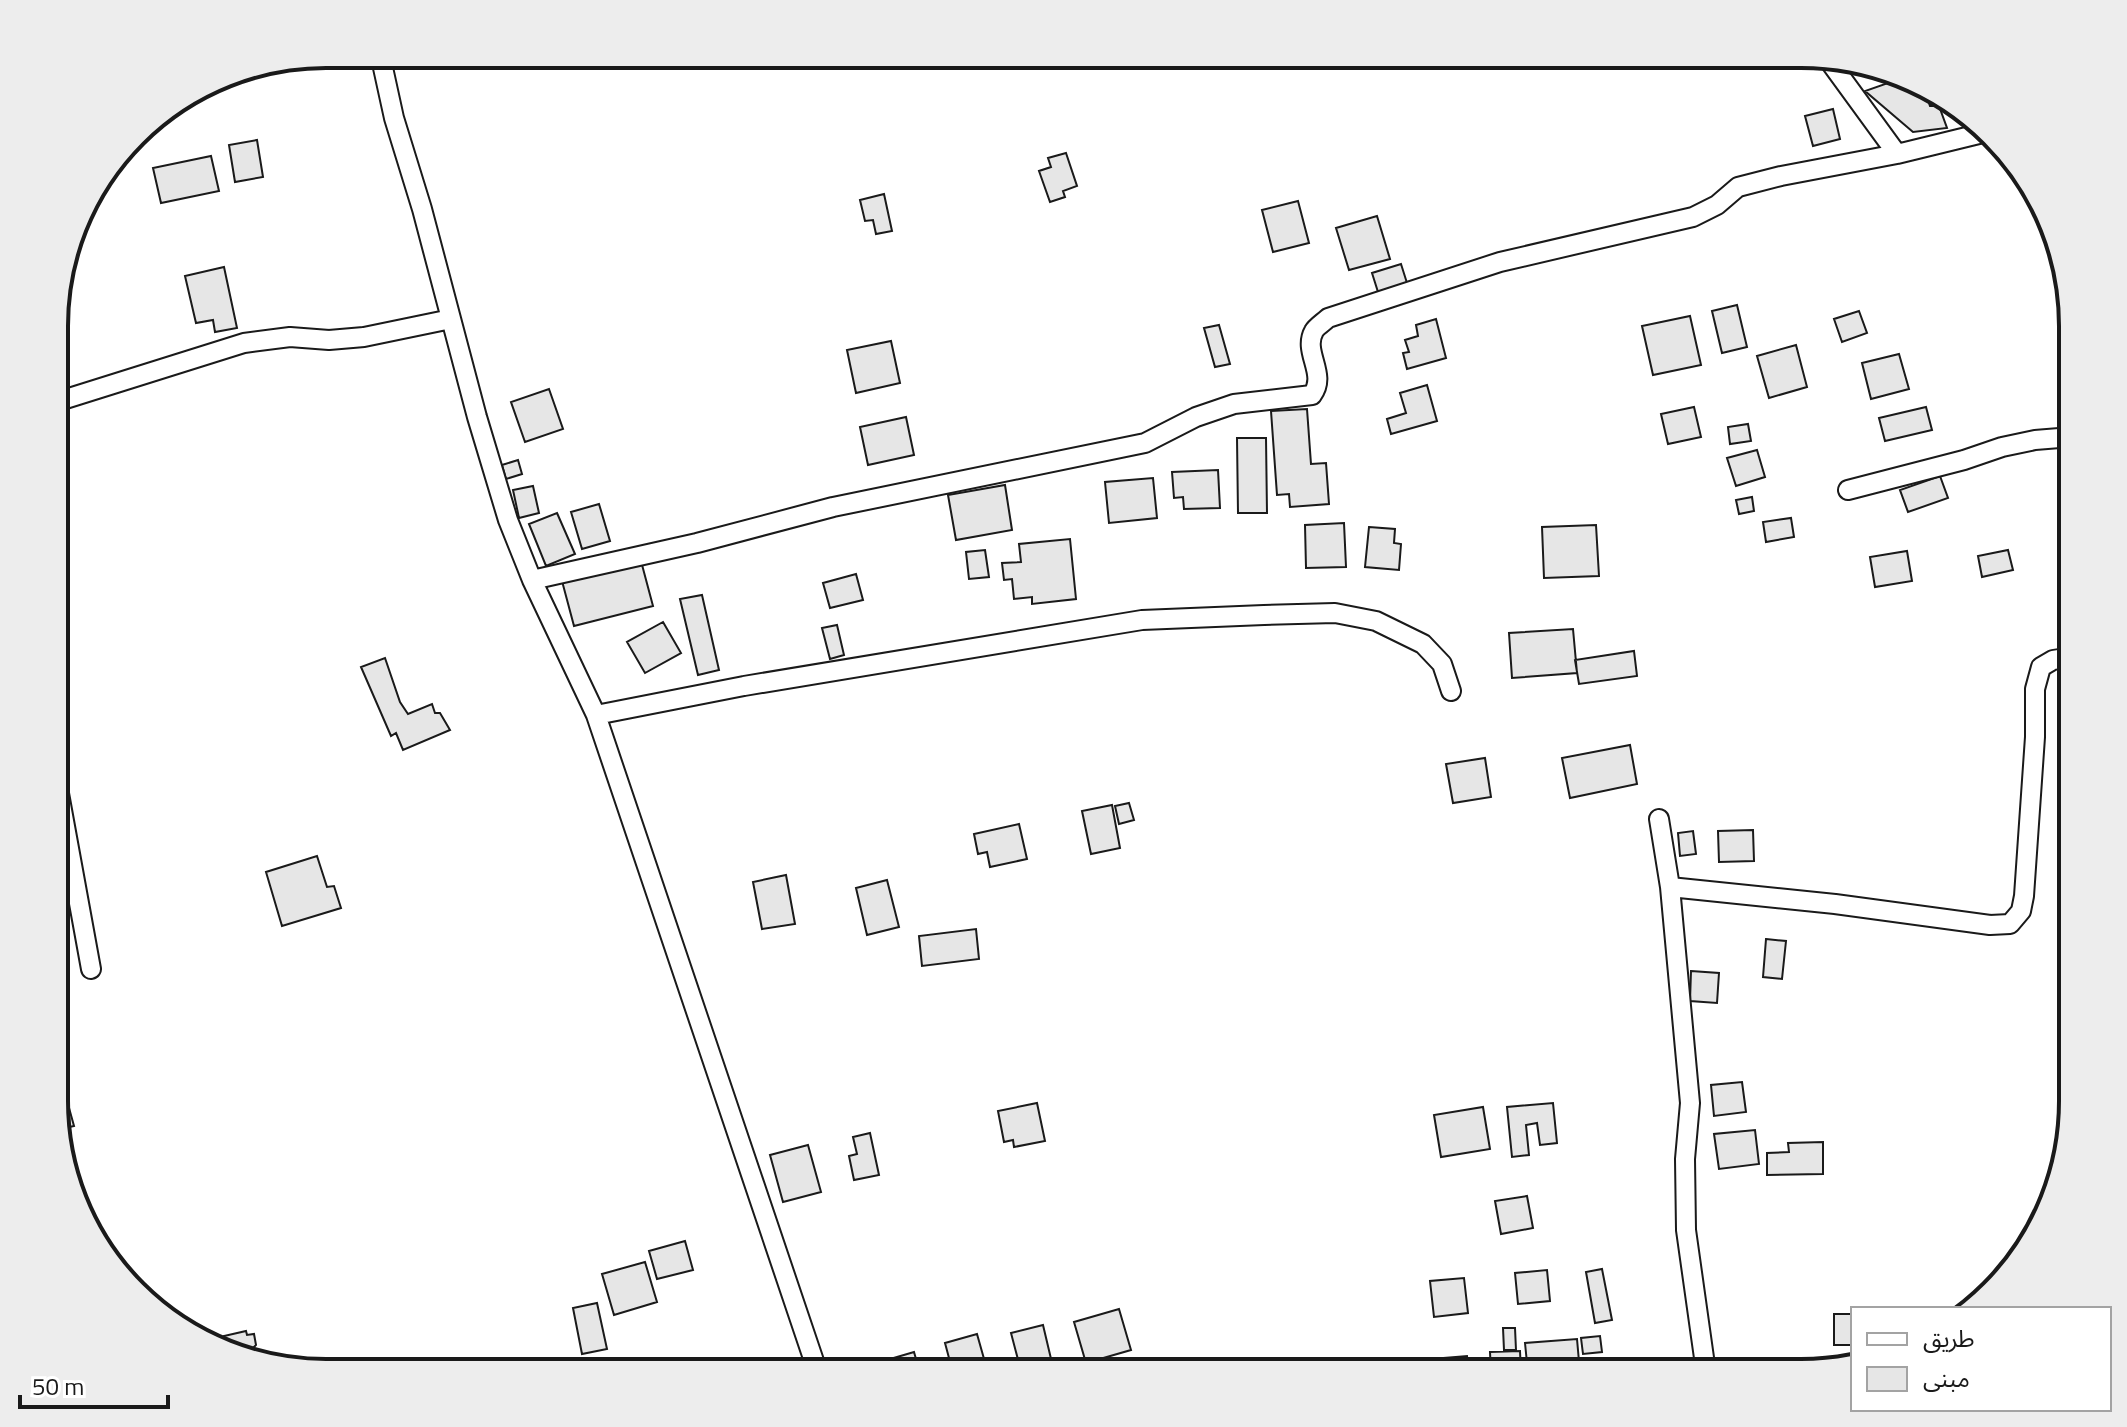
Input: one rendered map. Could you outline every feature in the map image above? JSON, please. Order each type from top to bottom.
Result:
[{"type":"street","points":[[383,68],[394,118],[508,520],[532,580],[596,715],[813,1359]]},
{"type":"street","points":[[1836,70],[1897,154]]},
{"type":"street","points":[[532,580],[697,543],[833,507],[1145,443],[1196,417],[1234,404],[1312,395],[1319,382],[1311,345],[1313,332],[1328,318],[1500,262],[1693,217],[1717,205],[1738,187],[1974,135]]},
{"type":"street","points":[[68,398],[244,343],[290,337],[329,340],[364,337],[451,319]]},
{"type":"street","points":[[1848,490],[2002,447],[2058,438]]},
{"type":"street","points":[[596,715],[744,686],[1142,620],[1335,613],[1376,621],[1423,644],[1442,664],[1451,691]]},
{"type":"street","points":[[1670,887],[1835,904],[1990,925],[2010,924],[2021,911],[2024,896],[2035,737],[2035,689],[2041,667],[2058,659]]},
{"type":"street","points":[[1659,819],[1670,887],[1690,1103],[1685,1159],[1686,1230],[1704,1358]]},
{"type":"street","points":[[68,843],[91,969]]},
{"type":"building","points":[[1887,83],[1915,95],[1940,110],[1947,128],[1913,132],[1865,91]]},
{"type":"building","points":[[1833,109],[1840,139],[1813,146],[1805,116]]},
{"type":"building","points":[[257,140],[263,177],[235,182],[229,145]]},
{"type":"building","points":[[1066,153],[1077,186],[1063,191],[1065,197],[1050,202],[1039,171],[1051,167],[1048,158]]},
{"type":"building","points":[[211,156],[219,191],[161,203],[153,168]]},
{"type":"building","points":[[884,194],[892,231],[876,234],[873,220],[865,221],[860,200]]},
{"type":"building","points":[[1298,201],[1309,243],[1273,252],[1262,210]]},
{"type":"building","points":[[1377,216],[1390,259],[1349,270],[1336,228]]},
{"type":"building","points":[[1401,264],[1407,283],[1378,292],[1372,273]]},
{"type":"building","points":[[224,267],[237,328],[215,332],[213,320],[196,323],[185,276]]},
{"type":"building","points":[[1737,305],[1747,347],[1722,353],[1712,311]]},
{"type":"building","points":[[1859,311],[1867,333],[1842,342],[1834,319]]},
{"type":"building","points":[[1690,316],[1701,365],[1653,375],[1642,326]]},
{"type":"building","points":[[1436,319],[1446,358],[1407,369],[1403,353],[1409,352],[1405,340],[1418,336],[1416,325]]},
{"type":"building","points":[[1219,325],[1230,364],[1215,367],[1204,328]]},
{"type":"building","points":[[891,341],[900,383],[856,393],[847,350]]},
{"type":"building","points":[[1796,345],[1807,387],[1769,398],[1757,356]]},
{"type":"building","points":[[1899,354],[1909,389],[1871,399],[1862,363]]},
{"type":"building","points":[[1427,385],[1437,421],[1391,434],[1387,419],[1406,413],[1400,393]]},
{"type":"building","points":[[549,389],[563,429],[525,442],[511,402]]},
{"type":"building","points":[[1694,407],[1701,437],[1668,444],[1661,414]]},
{"type":"building","points":[[1926,407],[1932,430],[1885,441],[1879,418]]},
{"type":"building","points":[[1307,409],[1311,464],[1326,463],[1329,504],[1290,507],[1289,494],[1277,495],[1271,411]]},
{"type":"building","points":[[906,417],[914,455],[868,465],[860,427]]},
{"type":"building","points":[[1748,424],[1751,441],[1730,444],[1728,427]]},
{"type":"building","points":[[1237,438],[1266,438],[1267,513],[1238,513]]},
{"type":"building","points":[[1757,450],[1765,477],[1736,486],[1727,458]]},
{"type":"building","points":[[518,460],[522,474],[506,479],[502,465]]},
{"type":"building","points":[[1218,470],[1220,508],[1184,509],[1183,497],[1174,498],[1172,472]]},
{"type":"building","points":[[1940,476],[1948,498],[1908,512],[1900,490]]},
{"type":"building","points":[[1153,478],[1157,518],[1109,523],[1105,482]]},
{"type":"building","points":[[1005,485],[1012,530],[956,540],[948,495]]},
{"type":"building","points":[[533,486],[539,513],[519,518],[513,490]]},
{"type":"building","points":[[1752,497],[1754,511],[1739,514],[1736,500]]},
{"type":"building","points":[[599,504],[610,541],[582,549],[571,512]]},
{"type":"building","points":[[557,513],[575,554],[546,566],[529,524]]},
{"type":"building","points":[[1791,518],[1794,537],[1766,542],[1763,522]]},
{"type":"building","points":[[1344,523],[1346,567],[1306,568],[1305,525]]},
{"type":"building","points":[[1596,525],[1599,576],[1544,578],[1542,527]]},
{"type":"building","points":[[1369,527],[1395,529],[1394,543],[1401,544],[1399,570],[1365,567]]},
{"type":"building","points":[[1070,539],[1076,599],[1032,604],[1032,597],[1014,599],[1012,579],[1004,580],[1002,563],[1021,562],[1019,544]]},
{"type":"building","points":[[985,550],[989,577],[969,579],[966,552]]},
{"type":"building","points":[[2008,550],[2013,570],[1982,577],[1978,556]]},
{"type":"building","points":[[1907,551],[1912,581],[1875,587],[1870,557]]},
{"type":"building","points":[[641,561],[653,606],[574,626],[562,581]]},
{"type":"building","points":[[856,574],[863,600],[830,608],[823,583]]},
{"type":"building","points":[[702,595],[719,670],[698,675],[680,599]]},
{"type":"building","points":[[663,622],[681,653],[645,673],[627,642]]},
{"type":"building","points":[[837,625],[844,655],[830,659],[822,628]]},
{"type":"building","points":[[1573,629],[1577,673],[1512,678],[1509,633]]},
{"type":"building","points":[[1634,651],[1637,676],[1579,684],[1575,660]]},
{"type":"building","points":[[385,658],[400,702],[408,714],[432,704],[435,713],[440,713],[450,730],[403,750],[396,733],[391,736],[361,667]]},
{"type":"building","points":[[1630,745],[1637,784],[1570,798],[1562,758]]},
{"type":"building","points":[[1485,758],[1491,797],[1453,803],[1446,764]]},
{"type":"building","points":[[1129,803],[1134,820],[1119,824],[1115,806]]},
{"type":"building","points":[[1112,805],[1120,848],[1091,854],[1082,811]]},
{"type":"building","points":[[1019,824],[1027,859],[990,867],[987,852],[978,854],[974,834]]},
{"type":"building","points":[[1753,830],[1754,861],[1719,862],[1718,831]]},
{"type":"building","points":[[1693,831],[1696,854],[1680,856],[1678,833]]},
{"type":"building","points":[[317,856],[327,887],[334,886],[341,908],[282,926],[266,872]]},
{"type":"building","points":[[786,875],[795,924],[762,929],[753,882]]},
{"type":"building","points":[[887,880],[899,927],[867,935],[856,888]]},
{"type":"building","points":[[976,929],[979,959],[922,966],[919,936]]},
{"type":"building","points":[[1766,939],[1786,941],[1782,979],[1763,977]]},
{"type":"building","points":[[1691,971],[1719,973],[1717,1003],[1690,1001]]},
{"type":"building","points":[[1742,1082],[1746,1112],[1714,1116],[1711,1085]]},
{"type":"building","points":[[1037,1103],[1045,1141],[1014,1147],[1013,1140],[1004,1142],[998,1111]]},
{"type":"building","points":[[1553,1103],[1557,1143],[1540,1145],[1537,1123],[1526,1125],[1529,1155],[1512,1157],[1507,1107]]},
{"type":"building","points":[[68,1105],[74,1126],[70,1127]]},
{"type":"building","points":[[1483,1107],[1490,1149],[1441,1157],[1434,1115]]},
{"type":"building","points":[[1755,1130],[1759,1164],[1719,1169],[1714,1134]]},
{"type":"building","points":[[870,1133],[879,1175],[854,1180],[849,1156],[857,1154],[853,1137]]},
{"type":"building","points":[[1823,1142],[1823,1174],[1767,1175],[1767,1153],[1789,1152],[1788,1143]]},
{"type":"building","points":[[808,1145],[821,1192],[783,1202],[770,1155]]},
{"type":"building","points":[[1527,1196],[1533,1228],[1501,1234],[1495,1201]]},
{"type":"building","points":[[685,1241],[693,1270],[657,1279],[649,1251]]},
{"type":"building","points":[[645,1262],[657,1302],[614,1315],[602,1274]]},
{"type":"building","points":[[1602,1269],[1612,1320],[1595,1323],[1586,1272]]},
{"type":"building","points":[[1547,1270],[1550,1301],[1518,1304],[1515,1273]]},
{"type":"building","points":[[1464,1278],[1468,1313],[1434,1317],[1430,1281]]},
{"type":"building","points":[[597,1303],[607,1349],[582,1354],[573,1308]]},
{"type":"building","points":[[1119,1309],[1131,1350],[1102,1358],[1085,1358],[1074,1322]]},
{"type":"building","points":[[1834,1314],[1851,1314],[1851,1345],[1834,1345]]},
{"type":"building","points":[[1043,1325],[1051,1359],[1018,1359],[1011,1333]]},
{"type":"building","points":[[1503,1328],[1515,1328],[1516,1350],[1504,1350]]},
{"type":"building","points":[[246,1331],[247,1335],[254,1334],[256,1345],[253,1348],[243,1345],[224,1336]]},
{"type":"building","points":[[977,1334],[984,1359],[949,1359],[945,1343]]},
{"type":"building","points":[[1600,1336],[1602,1352],[1583,1354],[1581,1338]]},
{"type":"building","points":[[1577,1339],[1579,1358],[1527,1358],[1525,1343]]},
{"type":"building","points":[[1520,1351],[1520,1358],[1490,1358],[1490,1352]]},
{"type":"building","points":[[914,1352],[916,1359],[891,1359]]}]
